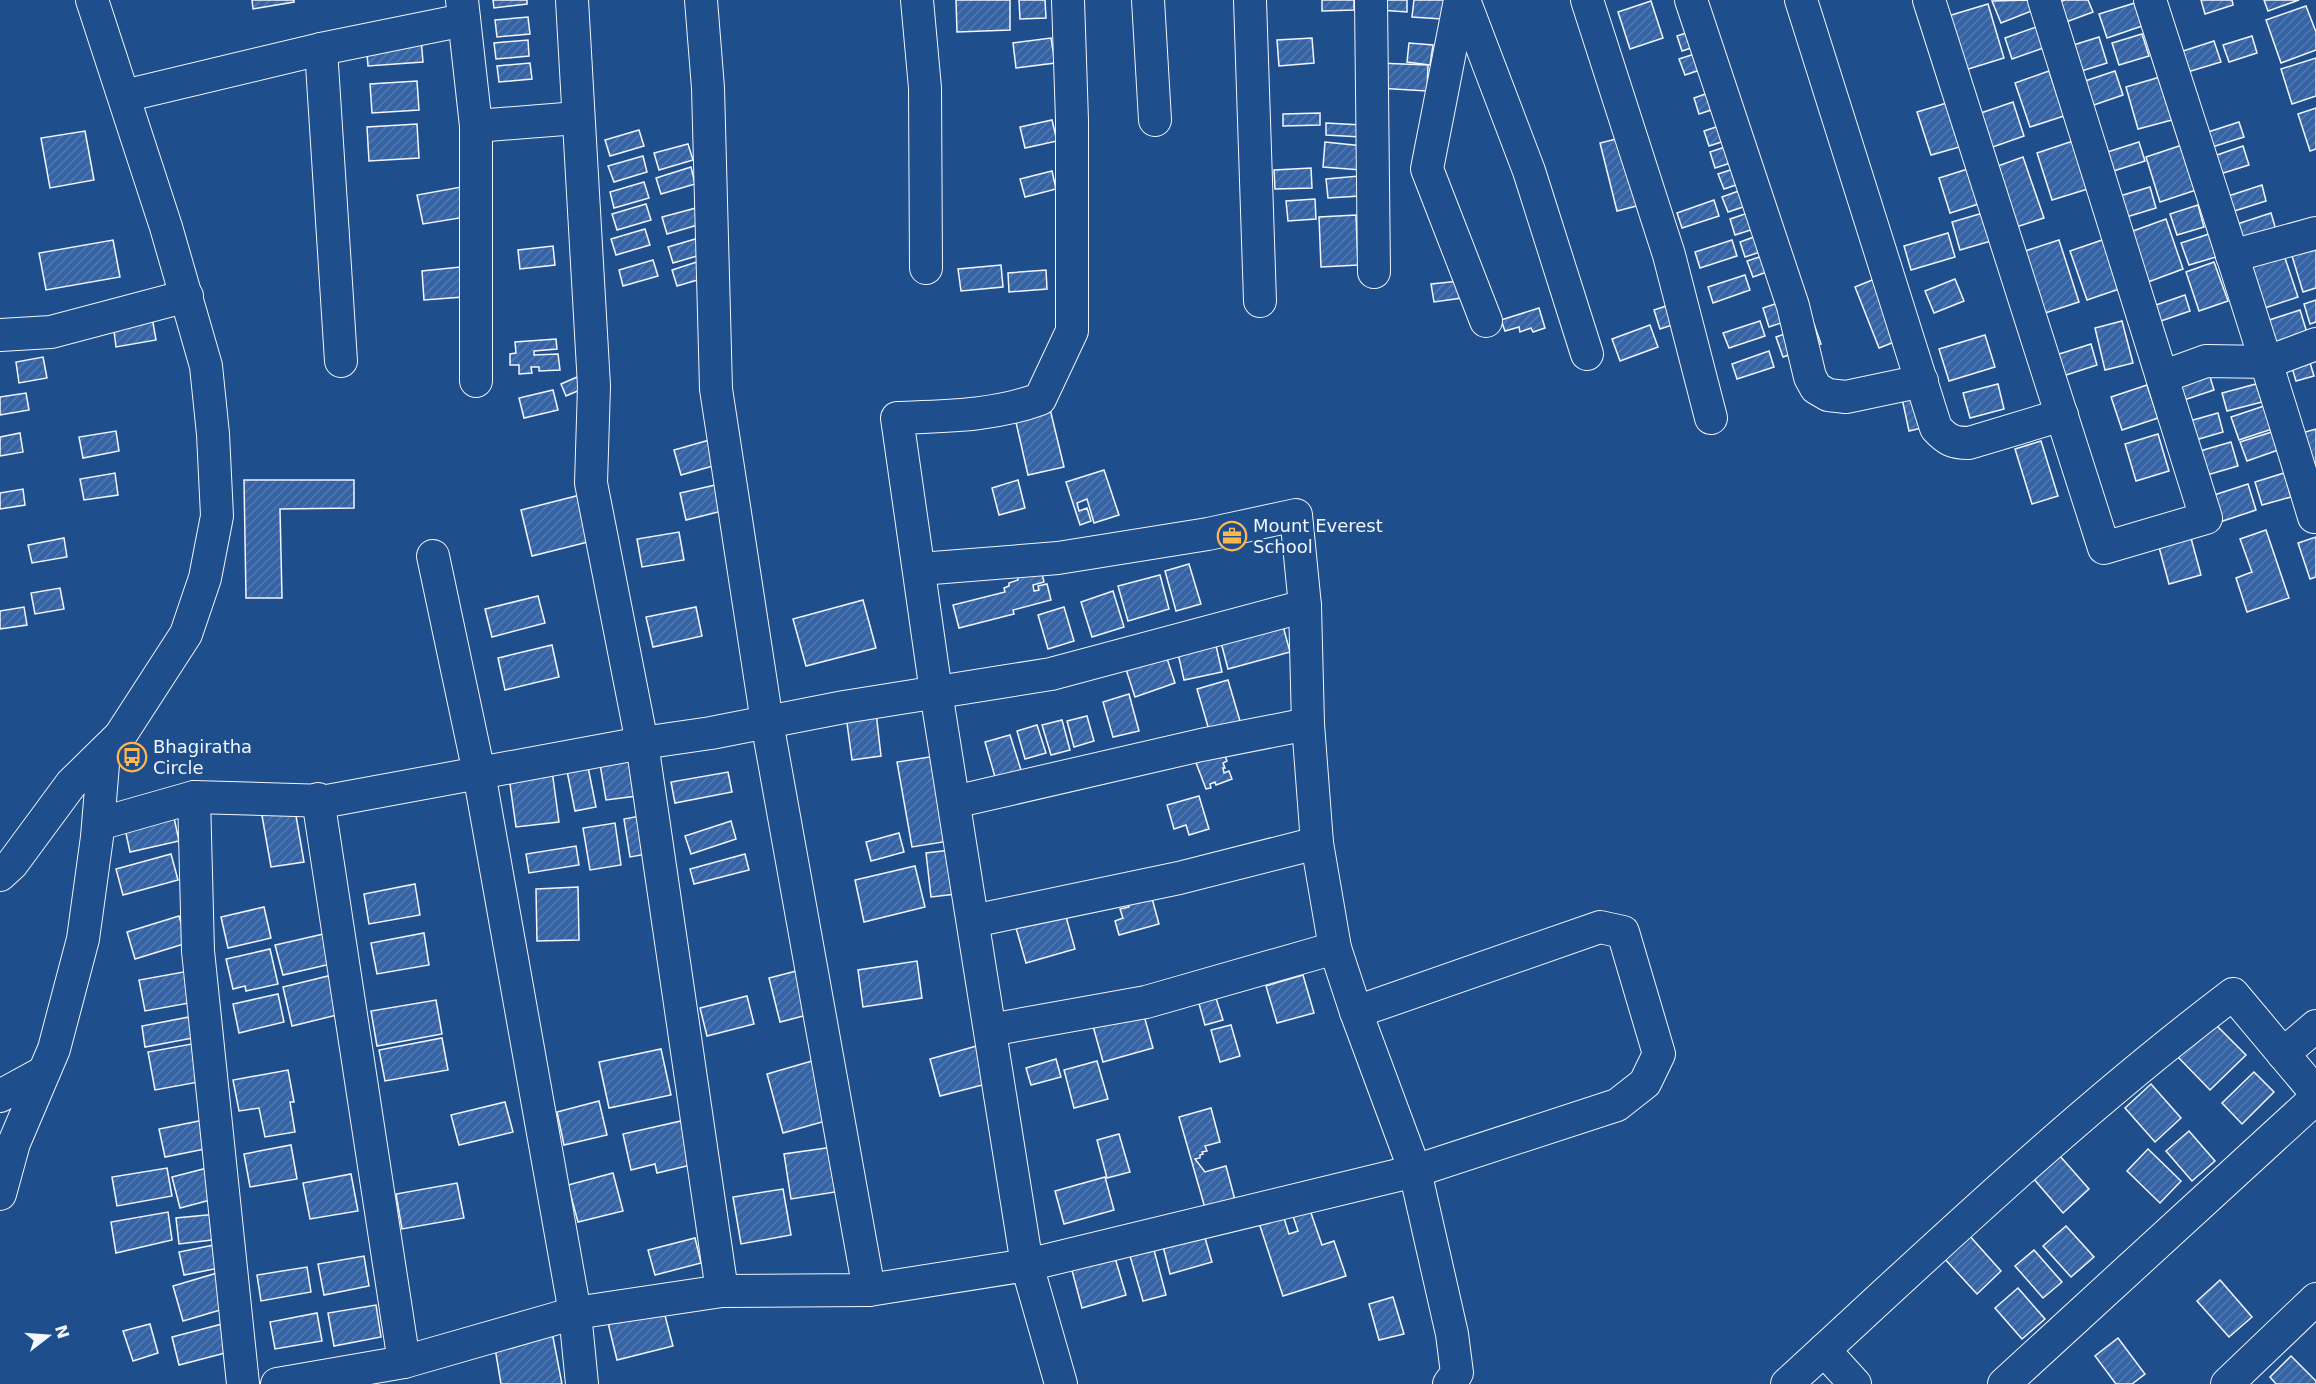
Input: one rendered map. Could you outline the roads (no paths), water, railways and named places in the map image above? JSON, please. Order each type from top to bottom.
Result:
[{"type":"street","points":[[0,875],[12,864],[71,784],[120,736],[186,634],[205,578],[217,516],[207,366],[187,296],[92,0]]},
{"type":"street","points":[[572,0],[594,386],[591,483],[642,743],[722,1291]]},
{"type":"street","points":[[701,0],[708,88],[716,389],[767,722],[869,1290]]},
{"type":"street","points":[[917,0],[925,88],[926,268]]},
{"type":"street","points":[[1061,1384],[1028,1265],[936,692],[897,418],[959,416],[1021,406],[1040,399],[1072,331],[1072,120],[1068,0]]},
{"type":"street","points":[[1148,0],[1155,120]]},
{"type":"street","points":[[1250,0],[1260,301]]},
{"type":"street","points":[[1371,0],[1374,272]]},
{"type":"street","points":[[1462,0],[1427,169],[1486,321]]},
{"type":"street","points":[[1462,0],[1529,171],[1587,354]]},
{"type":"street","points":[[1587,0],[1669,255],[1711,418]]},
{"type":"street","points":[[1691,0],[1793,306],[1810,377],[1815,388],[1828,395],[1846,397],[1922,381]]},
{"type":"street","points":[[1801,0],[1936,428],[1944,438],[1953,443],[1969,443],[2062,415]]},
{"type":"street","points":[[1929,0],[2104,548],[2206,518],[2044,0]]},
{"type":"street","points":[[2150,0],[2268,362],[2314,517]]},
{"type":"street","points":[[124,96],[321,49],[463,10],[476,126],[476,381]]},
{"type":"street","points":[[321,49],[341,361]]},
{"type":"street","points":[[476,126],[578,118]]},
{"type":"street","points":[[2232,256],[2316,233]]},
{"type":"street","points":[[0,334],[51,332],[187,296]]},
{"type":"street","points":[[2162,377],[2206,361],[2268,362],[2316,344]]},
{"type":"street","points":[[920,569],[1058,558],[1208,534],[1296,515],[1305,606],[1308,723],[1317,843],[1335,948],[1356,1012],[1415,1171],[1452,1334],[1457,1373],[1449,1384]]},
{"type":"street","points":[[434,556],[479,773],[575,1313],[582,1384]]},
{"type":"street","points":[[99,824],[194,797],[327,801],[844,707],[1051,674],[1305,606]]},
{"type":"street","points":[[954,802],[1201,745],[1308,723]]},
{"type":"street","points":[[0,1194],[14,1143],[54,1049],[83,939],[99,824],[105,752]]},
{"type":"street","points":[[194,797],[198,951],[243,1384]]},
{"type":"street","points":[[318,799],[404,1362]]},
{"type":"street","points":[[973,921],[1179,878],[1317,843]]},
{"type":"street","points":[[277,1384],[404,1362],[575,1313],[722,1291],[869,1290],[1028,1265],[1415,1171],[1617,1105],[1645,1083],[1659,1054],[1623,932],[1600,927],[1356,1012]]},
{"type":"street","points":[[990,1030],[1146,1002],[1335,948]]},
{"type":"street","points":[[1787,1384],[2042,1152],[2140,1068],[2233,994],[2316,1093]]},
{"type":"street","points":[[2283,1054],[2316,1026]]},
{"type":"street","points":[[0,1096],[44,1072]]},
{"type":"street","points":[[2004,1384],[2316,1098]]},
{"type":"street","points":[[2227,1384],[2316,1299]]},
{"type":"street","points":[[1824,1350],[1855,1384]]},
{"type":"place","name":"Mount Everest School","points":[[1232,536]]},
{"type":"place","name":"Bhagiratha Circle","points":[[132,757]]}]
